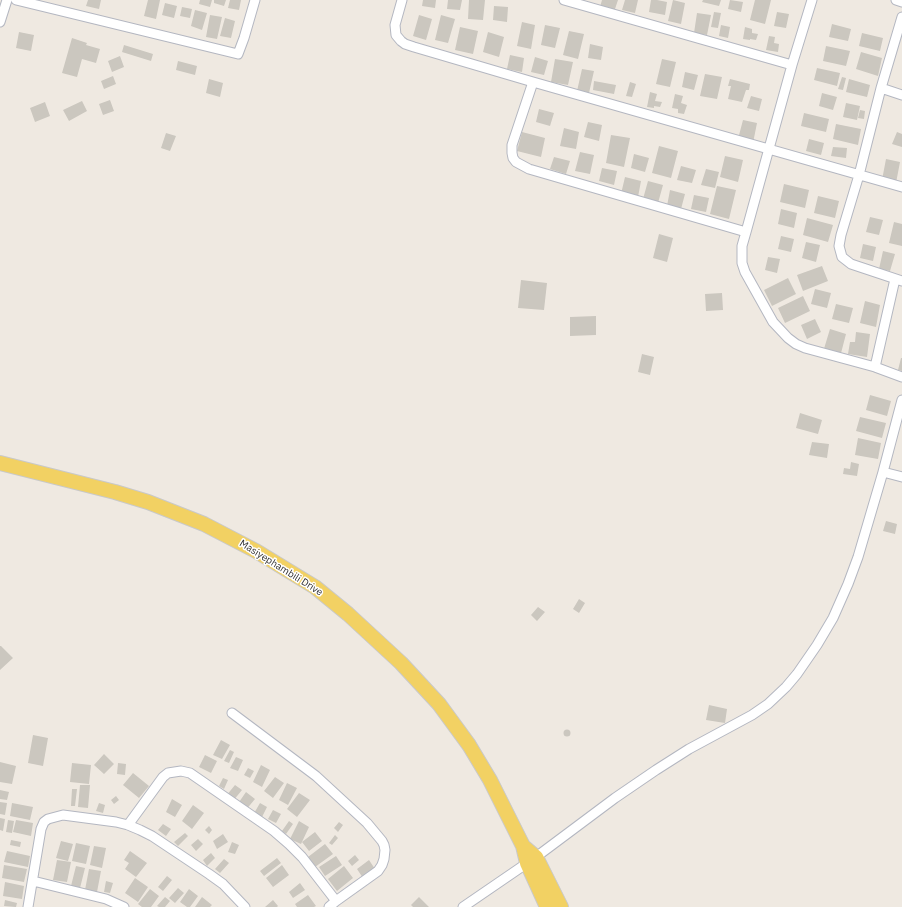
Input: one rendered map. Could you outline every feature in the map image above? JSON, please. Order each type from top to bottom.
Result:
[{"type":"main road","name":"Masiyephambili Drive","points":[[0,463],[115,492],[148,502],[204,524],[256,550],[315,587],[348,614],[402,663],[439,704],[469,745],[490,780],[531,860],[561,907]]},
{"type":"main road","name":"Masiyephambili Drive","points":[[531,860],[547,907]]},
{"type":"street","points":[[0,22],[7,0]]},
{"type":"street","points":[[16,0],[238,54],[255,0]]},
{"type":"street","points":[[402,0],[395,30],[396,34],[405,44],[902,187]]},
{"type":"street","points":[[564,0],[792,65]]},
{"type":"street","points":[[812,0],[768,149],[742,246],[742,264],[773,322],[796,344],[805,348],[875,367],[902,377]]},
{"type":"street","points":[[896,0],[902,2]]},
{"type":"street","points":[[875,367],[899,280],[851,264],[842,257],[839,246],[881,88],[902,17]]},
{"type":"street","points":[[533,82],[512,145],[513,158],[516,162],[530,169],[746,232]]},
{"type":"street","points":[[881,88],[902,95]]},
{"type":"street","points":[[463,907],[531,860],[615,798],[689,749],[752,715],[768,704],[786,687],[817,645],[833,618],[848,584],[858,557],[883,472],[902,400]]},
{"type":"street","points":[[883,472],[902,477]]},
{"type":"street","points":[[232,713],[316,776],[367,823],[382,841],[385,850],[384,859],[378,871],[329,907]]},
{"type":"street","points":[[128,825],[163,777],[168,773],[181,771],[190,773],[274,831],[290,844],[336,901]]},
{"type":"street","points":[[28,907],[41,829],[44,822],[48,819],[63,815],[116,822],[128,825],[152,836],[209,874],[222,884],[245,907]]},
{"type":"street","points":[[32,881],[106,899],[124,907]]},
{"type":"building","points":[[88,0],[101,0],[99,9],[86,6]]},
{"type":"building","points":[[148,0],[160,0],[156,19],[144,16]]},
{"type":"building","points":[[200,0],[212,0],[210,7],[199,4]]},
{"type":"building","points":[[214,0],[226,0],[224,6],[214,3]]},
{"type":"building","points":[[230,0],[241,0],[239,10],[228,8]]},
{"type":"building","points":[[423,0],[436,0],[435,8],[422,6]]},
{"type":"building","points":[[448,0],[462,0],[460,10],[447,9]]},
{"type":"building","points":[[469,0],[485,0],[483,20],[468,19]]},
{"type":"building","points":[[602,0],[618,0],[614,12],[600,7]]},
{"type":"building","points":[[625,0],[638,0],[635,13],[622,10]]},
{"type":"building","points":[[651,0],[667,2],[665,15],[649,12]]},
{"type":"building","points":[[673,0],[685,3],[681,24],[668,21]]},
{"type":"building","points":[[703,0],[721,0],[719,6],[702,2]]},
{"type":"building","points":[[730,0],[743,2],[741,12],[728,9]]},
{"type":"building","points":[[755,0],[771,0],[765,24],[750,20]]},
{"type":"building","points":[[165,3],[177,6],[174,18],[162,15]]},
{"type":"building","points":[[494,6],[508,7],[507,22],[493,20]]},
{"type":"building","points":[[182,7],[192,9],[190,18],[180,16]]},
{"type":"building","points":[[195,10],[207,13],[202,30],[191,26]]},
{"type":"building","points":[[714,12],[721,13],[718,28],[711,27]]},
{"type":"building","points":[[777,12],[789,14],[786,28],[774,26]]},
{"type":"building","points":[[697,13],[711,15],[707,35],[694,33]]},
{"type":"building","points":[[210,15],[222,17],[217,39],[206,37]]},
{"type":"building","points":[[419,15],[432,19],[426,40],[413,36]]},
{"type":"building","points":[[441,15],[455,19],[448,43],[435,40]]},
{"type":"building","points":[[225,18],[235,21],[231,38],[220,36]]},
{"type":"building","points":[[522,22],[535,25],[531,49],[517,46]]},
{"type":"building","points":[[832,24],[851,29],[848,41],[829,37]]},
{"type":"building","points":[[545,25],[560,28],[555,48],[541,45]]},
{"type":"building","points":[[721,25],[730,27],[728,38],[719,36]]},
{"type":"building","points":[[460,27],[478,31],[473,54],[455,50]]},
{"type":"building","points":[[745,27],[752,29],[752,33],[758,34],[756,40],[743,39]]},
{"type":"building","points":[[569,31],[584,34],[578,59],[563,55]]},
{"type":"building","points":[[19,32],[34,35],[31,51],[16,48]]},
{"type":"building","points":[[488,32],[504,37],[499,57],[483,52]]},
{"type":"building","points":[[862,33],[883,38],[880,51],[859,46]]},
{"type":"building","points":[[769,36],[775,37],[774,43],[779,44],[778,52],[766,50]]},
{"type":"building","points":[[72,38],[87,43],[86,45],[100,49],[96,63],[82,59],[77,77],[62,73]]},
{"type":"building","points":[[590,44],[603,47],[601,60],[588,58]]},
{"type":"building","points":[[124,45],[153,54],[151,61],[122,52]]},
{"type":"building","points":[[826,46],[850,51],[846,66],[823,61]]},
{"type":"building","points":[[861,52],[882,58],[878,76],[856,69]]},
{"type":"building","points":[[510,55],[524,58],[522,72],[507,69]]},
{"type":"building","points":[[120,56],[124,67],[112,72],[108,61]]},
{"type":"building","points":[[535,57],[548,61],[544,75],[531,72]]},
{"type":"building","points":[[555,59],[573,62],[568,85],[551,82]]},
{"type":"building","points":[[662,59],[676,62],[670,87],[656,84]]},
{"type":"building","points":[[178,61],[197,66],[195,75],[176,70]]},
{"type":"building","points":[[817,68],[840,73],[837,86],[814,80]]},
{"type":"building","points":[[582,69],[594,71],[589,93],[577,91]]},
{"type":"building","points":[[685,72],[698,75],[694,90],[682,87]]},
{"type":"building","points":[[705,74],[722,77],[717,99],[700,96]]},
{"type":"building","points":[[113,76],[116,84],[104,89],[101,81]]},
{"type":"building","points":[[842,77],[846,78],[843,90],[838,89]]},
{"type":"building","points":[[209,79],[223,83],[220,97],[206,93]]},
{"type":"building","points":[[730,79],[750,84],[749,90],[746,90],[742,102],[728,99],[731,86],[728,86]]},
{"type":"building","points":[[849,79],[870,85],[867,97],[846,92]]},
{"type":"building","points":[[594,81],[616,85],[614,94],[593,90]]},
{"type":"building","points":[[630,82],[636,84],[632,97],[626,96]]},
{"type":"building","points":[[650,92],[657,94],[655,101],[662,102],[660,107],[647,107]]},
{"type":"building","points":[[822,93],[837,97],[833,110],[819,106]]},
{"type":"building","points":[[675,94],[683,96],[681,103],[687,105],[684,114],[678,113],[678,109],[672,108]]},
{"type":"building","points":[[751,96],[762,99],[759,111],[747,108]]},
{"type":"building","points":[[110,100],[114,111],[103,115],[99,104]]},
{"type":"building","points":[[82,101],[87,111],[69,121],[63,110]]},
{"type":"building","points":[[45,102],[50,116],[35,122],[30,108]]},
{"type":"building","points":[[846,103],[860,106],[857,120],[843,117]]},
{"type":"building","points":[[539,109],[554,113],[550,126],[536,122]]},
{"type":"building","points":[[860,110],[865,111],[864,119],[858,118]]},
{"type":"building","points":[[804,113],[829,119],[826,132],[801,126]]},
{"type":"building","points":[[743,120],[757,123],[753,143],[738,139]]},
{"type":"building","points":[[588,122],[602,125],[599,141],[584,137]]},
{"type":"building","points":[[836,124],[861,129],[858,145],[833,139]]},
{"type":"building","points":[[564,128],[579,132],[576,149],[560,146]]},
{"type":"building","points":[[522,132],[545,138],[541,157],[517,151]]},
{"type":"building","points":[[897,132],[902,134],[902,147],[892,144]]},
{"type":"building","points":[[166,133],[176,136],[170,151],[161,148]]},
{"type":"building","points":[[611,135],[630,138],[624,167],[606,163]]},
{"type":"building","points":[[809,139],[824,143],[821,155],[806,151]]},
{"type":"building","points":[[659,146],[678,151],[671,178],[652,173]]},
{"type":"building","points":[[833,147],[847,148],[846,158],[831,156]]},
{"type":"building","points":[[580,152],[594,155],[590,174],[575,171]]},
{"type":"building","points":[[634,154],[649,158],[645,172],[631,168]]},
{"type":"building","points":[[725,156],[743,160],[738,182],[720,177]]},
{"type":"building","points":[[554,157],[570,161],[566,174],[550,169]]},
{"type":"building","points":[[886,159],[900,162],[896,183],[882,180]]},
{"type":"building","points":[[681,166],[696,170],[692,183],[677,180]]},
{"type":"building","points":[[602,168],[617,171],[614,185],[599,181]]},
{"type":"building","points":[[706,169],[719,172],[715,188],[701,185]]},
{"type":"building","points":[[625,177],[641,181],[638,197],[621,194]]},
{"type":"building","points":[[648,181],[663,185],[658,203],[643,199]]},
{"type":"building","points":[[784,184],[809,190],[805,208],[780,202]]},
{"type":"building","points":[[717,186],[736,190],[729,219],[710,214]]},
{"type":"building","points":[[670,190],[685,194],[681,209],[667,206]]},
{"type":"building","points":[[694,195],[709,198],[706,212],[691,209]]},
{"type":"building","points":[[818,196],[839,201],[835,218],[814,213]]},
{"type":"building","points":[[781,209],[797,213],[794,228],[778,224]]},
{"type":"building","points":[[870,217],[883,220],[879,235],[866,232]]},
{"type":"building","points":[[807,218],[833,225],[828,242],[803,235]]},
{"type":"building","points":[[894,222],[902,224],[902,246],[889,243]]},
{"type":"building","points":[[659,234],[673,238],[667,262],[653,258]]},
{"type":"building","points":[[781,236],[794,239],[791,252],[778,249]]},
{"type":"building","points":[[806,242],[820,245],[816,262],[802,258]]},
{"type":"building","points":[[863,244],[876,247],[873,261],[860,258]]},
{"type":"building","points":[[883,251],[895,254],[890,271],[879,269]]},
{"type":"building","points":[[768,257],[780,259],[777,273],[765,270]]},
{"type":"building","points":[[822,266],[828,281],[803,291],[797,275]]},
{"type":"building","points":[[788,278],[796,294],[772,306],[764,290]]},
{"type":"building","points":[[521,280],[547,283],[544,310],[518,308]]},
{"type":"building","points":[[815,289],[831,293],[827,308],[811,304]]},
{"type":"building","points":[[722,293],[723,310],[706,311],[705,294]]},
{"type":"building","points":[[803,296],[810,311],[785,323],[778,308]]},
{"type":"building","points":[[865,301],[880,305],[876,327],[860,323]]},
{"type":"building","points":[[836,304],[853,308],[849,323],[832,319]]},
{"type":"building","points":[[596,316],[596,335],[570,336],[570,317]]},
{"type":"building","points":[[815,319],[821,332],[807,339],[801,325]]},
{"type":"building","points":[[830,329],[846,334],[840,357],[823,352]]},
{"type":"building","points":[[856,332],[870,334],[867,357],[848,354],[850,342],[855,342]]},
{"type":"building","points":[[642,354],[654,357],[650,375],[638,372]]},
{"type":"building","points":[[902,358],[902,371],[898,370]]},
{"type":"building","points":[[870,395],[891,401],[887,416],[866,410]]},
{"type":"building","points":[[800,413],[822,420],[818,434],[796,428]]},
{"type":"building","points":[[860,417],[886,423],[882,438],[856,431]]},
{"type":"building","points":[[858,438],[881,443],[878,459],[855,455]]},
{"type":"building","points":[[812,442],[829,444],[827,458],[809,455]]},
{"type":"building","points":[[851,462],[859,464],[857,476],[843,474],[844,468],[850,469]]},
{"type":"building","points":[[886,521],[897,524],[895,534],[883,531]]},
{"type":"building","points":[[579,599],[585,603],[579,613],[573,609]]},
{"type":"building","points":[[538,607],[545,612],[537,621],[531,615]]},
{"type":"building","points":[[0,646],[13,658],[0,670]]},
{"type":"building","points":[[709,705],[727,709],[725,723],[706,720]]},
{"type":"building","points":[[567,729],[570,730],[570,736],[567,737],[564,736],[563,733],[564,730]]},
{"type":"building","points":[[33,735],[48,738],[43,766],[28,763]]},
{"type":"building","points":[[221,740],[230,745],[222,759],[213,755]]},
{"type":"building","points":[[230,750],[234,752],[229,763],[224,761]]},
{"type":"building","points":[[104,754],[114,764],[104,774],[94,765]]},
{"type":"building","points":[[205,755],[217,761],[211,773],[199,767]]},
{"type":"building","points":[[236,757],[243,760],[238,771],[230,768]]},
{"type":"building","points":[[0,762],[16,766],[12,784],[0,782]]},
{"type":"building","points":[[72,763],[91,765],[89,784],[70,782]]},
{"type":"building","points":[[118,763],[126,764],[125,775],[117,774]]},
{"type":"building","points":[[261,765],[270,770],[262,787],[253,782]]},
{"type":"building","points":[[248,768],[254,771],[250,778],[244,775]]},
{"type":"building","points":[[133,773],[149,786],[139,798],[123,785]]},
{"type":"building","points":[[275,777],[284,783],[273,798],[264,791]]},
{"type":"building","points":[[223,778],[228,780],[224,789],[219,786]]},
{"type":"building","points":[[287,783],[297,788],[288,805],[279,800]]},
{"type":"building","points":[[80,785],[90,785],[88,808],[78,807]]},
{"type":"building","points":[[235,785],[242,790],[233,801],[226,796]]},
{"type":"building","points":[[72,789],[77,789],[75,806],[71,806]]},
{"type":"building","points":[[0,790],[9,792],[7,800],[0,799]]},
{"type":"building","points":[[246,792],[255,799],[245,811],[237,805]]},
{"type":"building","points":[[299,793],[310,800],[297,817],[287,809]]},
{"type":"building","points":[[116,796],[119,800],[114,804],[111,800]]},
{"type":"building","points":[[172,799],[182,805],[175,817],[166,812]]},
{"type":"building","points":[[0,802],[7,803],[5,815],[0,814]]},
{"type":"building","points":[[12,803],[33,807],[30,820],[10,816]]},
{"type":"building","points":[[99,803],[105,805],[103,813],[96,811]]},
{"type":"building","points":[[260,803],[267,807],[261,819],[253,815]]},
{"type":"building","points":[[193,805],[204,813],[192,829],[182,821]]},
{"type":"building","points":[[273,810],[281,814],[276,823],[268,819]]},
{"type":"building","points":[[0,818],[5,819],[3,831],[0,830]]},
{"type":"building","points":[[8,820],[14,821],[12,833],[6,832]]},
{"type":"building","points":[[16,820],[33,823],[31,836],[13,832]]},
{"type":"building","points":[[289,821],[293,824],[286,834],[282,831]]},
{"type":"building","points":[[299,821],[309,827],[301,844],[290,839]]},
{"type":"building","points":[[339,822],[343,825],[338,832],[334,828]]},
{"type":"building","points":[[163,824],[171,829],[166,836],[158,830]]},
{"type":"building","points":[[209,826],[212,830],[209,834],[205,830]]},
{"type":"building","points":[[315,832],[322,841],[309,851],[302,842]]},
{"type":"building","points":[[185,833],[188,836],[178,846],[174,842]]},
{"type":"building","points":[[223,834],[228,842],[217,849],[213,841]]},
{"type":"building","points":[[335,835],[338,838],[332,845],[329,843]]},
{"type":"building","points":[[198,839],[203,844],[196,851],[191,845]]},
{"type":"building","points":[[11,840],[21,842],[20,847],[10,845]]},
{"type":"building","points":[[61,841],[73,844],[68,861],[56,858]]},
{"type":"building","points":[[232,842],[239,845],[235,854],[228,852]]},
{"type":"building","points":[[76,843],[90,846],[86,864],[72,861]]},
{"type":"building","points":[[325,844],[333,854],[315,867],[308,857]]},
{"type":"building","points":[[94,846],[106,848],[102,868],[90,865]]},
{"type":"building","points":[[7,851],[30,856],[28,867],[4,862]]},
{"type":"building","points":[[130,851],[147,863],[136,877],[125,869],[129,863],[124,860]]},
{"type":"building","points":[[211,853],[215,858],[207,866],[203,860]]},
{"type":"building","points":[[355,855],[359,860],[352,866],[348,861]]},
{"type":"building","points":[[336,856],[342,865],[325,876],[319,867]]},
{"type":"building","points":[[277,858],[281,863],[264,876],[260,871]]},
{"type":"building","points":[[224,859],[229,863],[220,873],[215,869]]},
{"type":"building","points":[[57,860],[71,862],[67,882],[53,880]]},
{"type":"building","points":[[369,860],[375,869],[363,878],[357,869]]},
{"type":"building","points":[[4,865],[27,869],[24,882],[2,878]]},
{"type":"building","points":[[282,865],[289,875],[273,887],[266,878]]},
{"type":"building","points":[[76,866],[85,868],[80,888],[71,886]]},
{"type":"building","points":[[344,866],[353,878],[337,891],[328,879]]},
{"type":"building","points":[[89,869],[101,871],[97,892],[85,890]]},
{"type":"building","points":[[167,876],[172,880],[163,891],[158,887]]},
{"type":"building","points":[[135,878],[148,887],[138,902],[125,893]]},
{"type":"building","points":[[106,881],[113,883],[110,893],[104,892]]},
{"type":"building","points":[[5,882],[24,886],[22,899],[3,896]]},
{"type":"building","points":[[300,883],[305,890],[293,898],[289,892]]},
{"type":"building","points":[[178,888],[184,893],[175,903],[169,898]]},
{"type":"building","points":[[150,889],[159,896],[151,907],[142,907],[138,904]]},
{"type":"building","points":[[189,889],[198,896],[190,907],[187,907],[180,902]]},
{"type":"building","points":[[308,895],[316,906],[297,907],[295,904]]},
{"type":"building","points":[[165,897],[170,901],[165,907],[157,906]]},
{"type":"building","points":[[202,897],[212,905],[210,907],[195,907]]},
{"type":"building","points":[[419,897],[429,907],[413,907],[411,905]]},
{"type":"building","points":[[5,900],[17,903],[16,907],[4,906]]},
{"type":"building","points":[[273,900],[278,906],[277,907],[265,907]]}]
